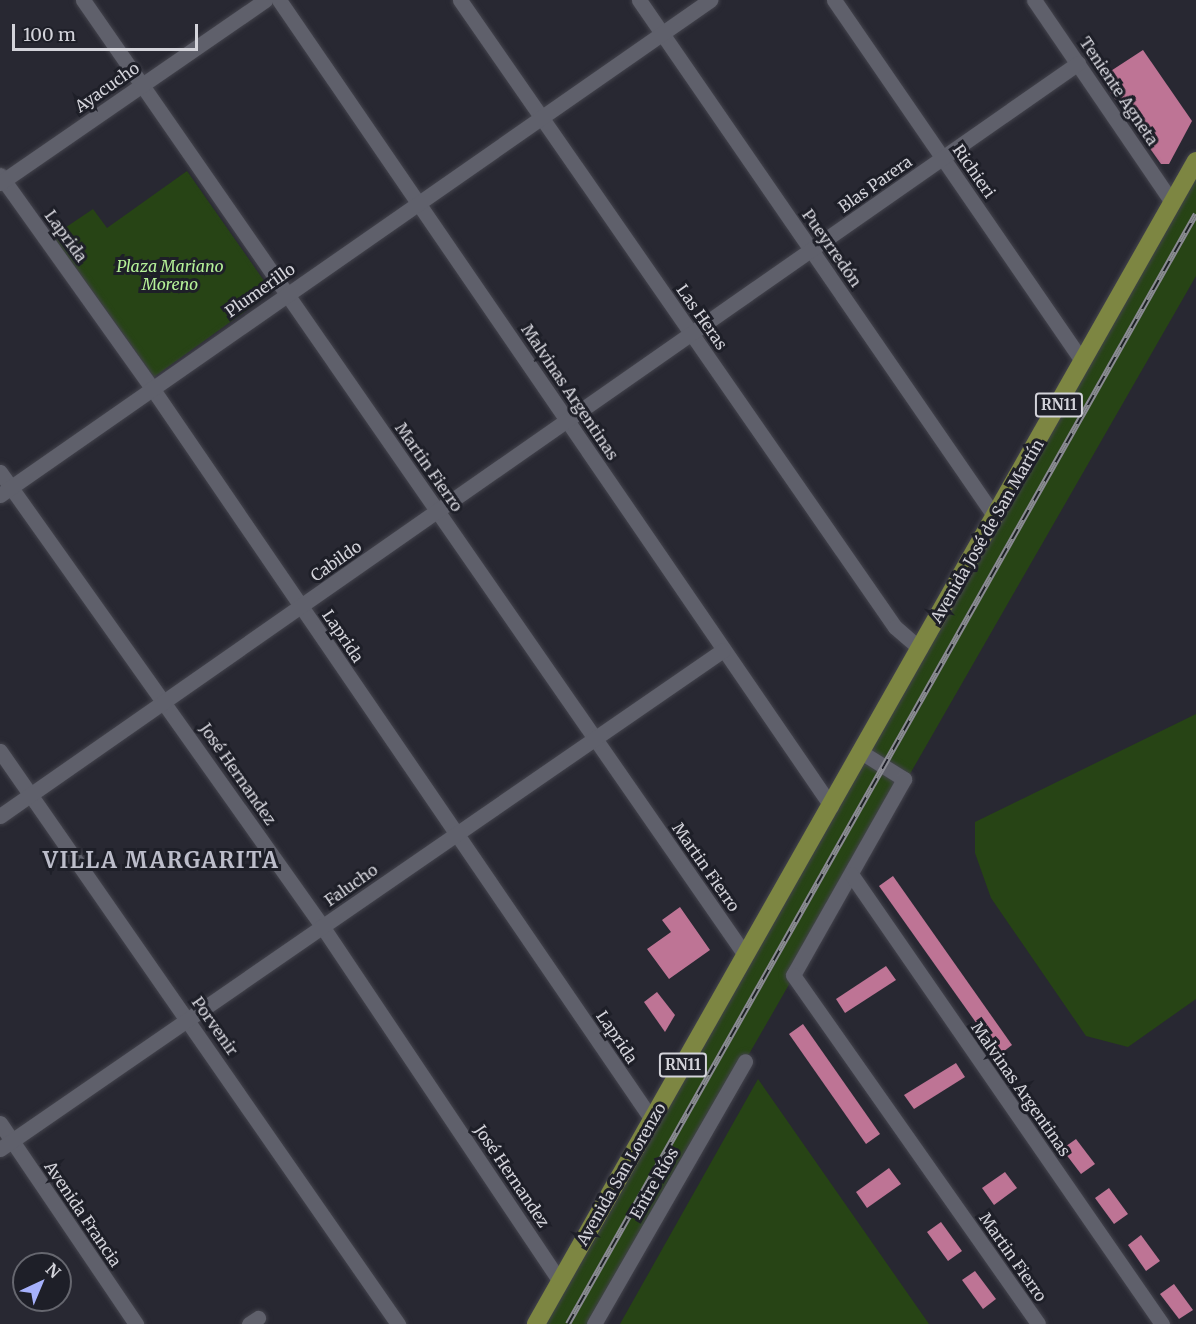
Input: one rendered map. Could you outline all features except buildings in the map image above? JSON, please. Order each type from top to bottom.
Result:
[{"type":"main road","name":"Avenida José de San Martín","points":[[831,806],[1196,161]]},
{"type":"main road","name":"Avenida San Lorenzo","points":[[536,1324],[831,806]]},
{"type":"street","name":"Martin Fierro","points":[[83,0],[745,956]]},
{"type":"street","name":"Ayacucho","points":[[1,180],[265,0]]},
{"type":"street","name":"Malvinas Argentinas","points":[[279,0],[831,806]]},
{"type":"street","name":"Las Heras","points":[[460,0],[895,627],[920,649]]},
{"type":"street","name":"Pueyrredón","points":[[639,0],[995,516]]},
{"type":"street","name":"Plumerillo","points":[[5,491],[418,201],[710,0]]},
{"type":"street","name":"Richieri","points":[[834,0],[1083,362]]},
{"type":"street","name":"Teniente Agneta","points":[[1034,0],[1172,202]]},
{"type":"street","name":"Blas Parera","points":[[692,334],[1078,63]]},
{"type":"street","name":"Laprida","points":[[1,180],[152,388],[652,1120]]},
{"type":"street","name":"Cabildo","points":[[0,816],[569,422],[692,334]]},
{"type":"street","name":"José Hernandez","points":[[0,472],[5,491],[164,701],[322,926],[560,1281]]},
{"type":"street","name":"Falucho","points":[[6,1145],[723,650]]},
{"type":"street","name":"Porvenir","points":[[0,751],[189,1018],[398,1324]]},
{"type":"street","points":[[851,874],[904,779],[861,752]]},
{"type":"street","name":"Martin Fierro","points":[[851,874],[794,975],[1038,1324]]},
{"type":"street","name":"Malvinas Argentinas","points":[[851,874],[1162,1324]]},
{"type":"street","name":"Entre Ríos","points":[[594,1324],[745,1061]]},
{"type":"street","name":"Avenida Francia","points":[[0,1123],[6,1145],[136,1324]]},
{"type":"green space","points":[[1196,161],[1196,276],[594,1324],[536,1324]]},
{"type":"green space","name":"Plaza Mariano Moreno","points":[[187,171],[272,292],[154,377],[53,236],[93,209],[107,228]]},
{"type":"green space","points":[[1196,714],[1196,999],[1128,1047],[1086,1036],[991,898],[975,853],[975,822]]},
{"type":"green space","points":[[758,1079],[929,1324],[620,1324]]},
{"type":"railway","points":[[568,1324],[1196,214]]},
{"type":"district","name":"VILLA MARGARITA","points":[[161,861]]}]
